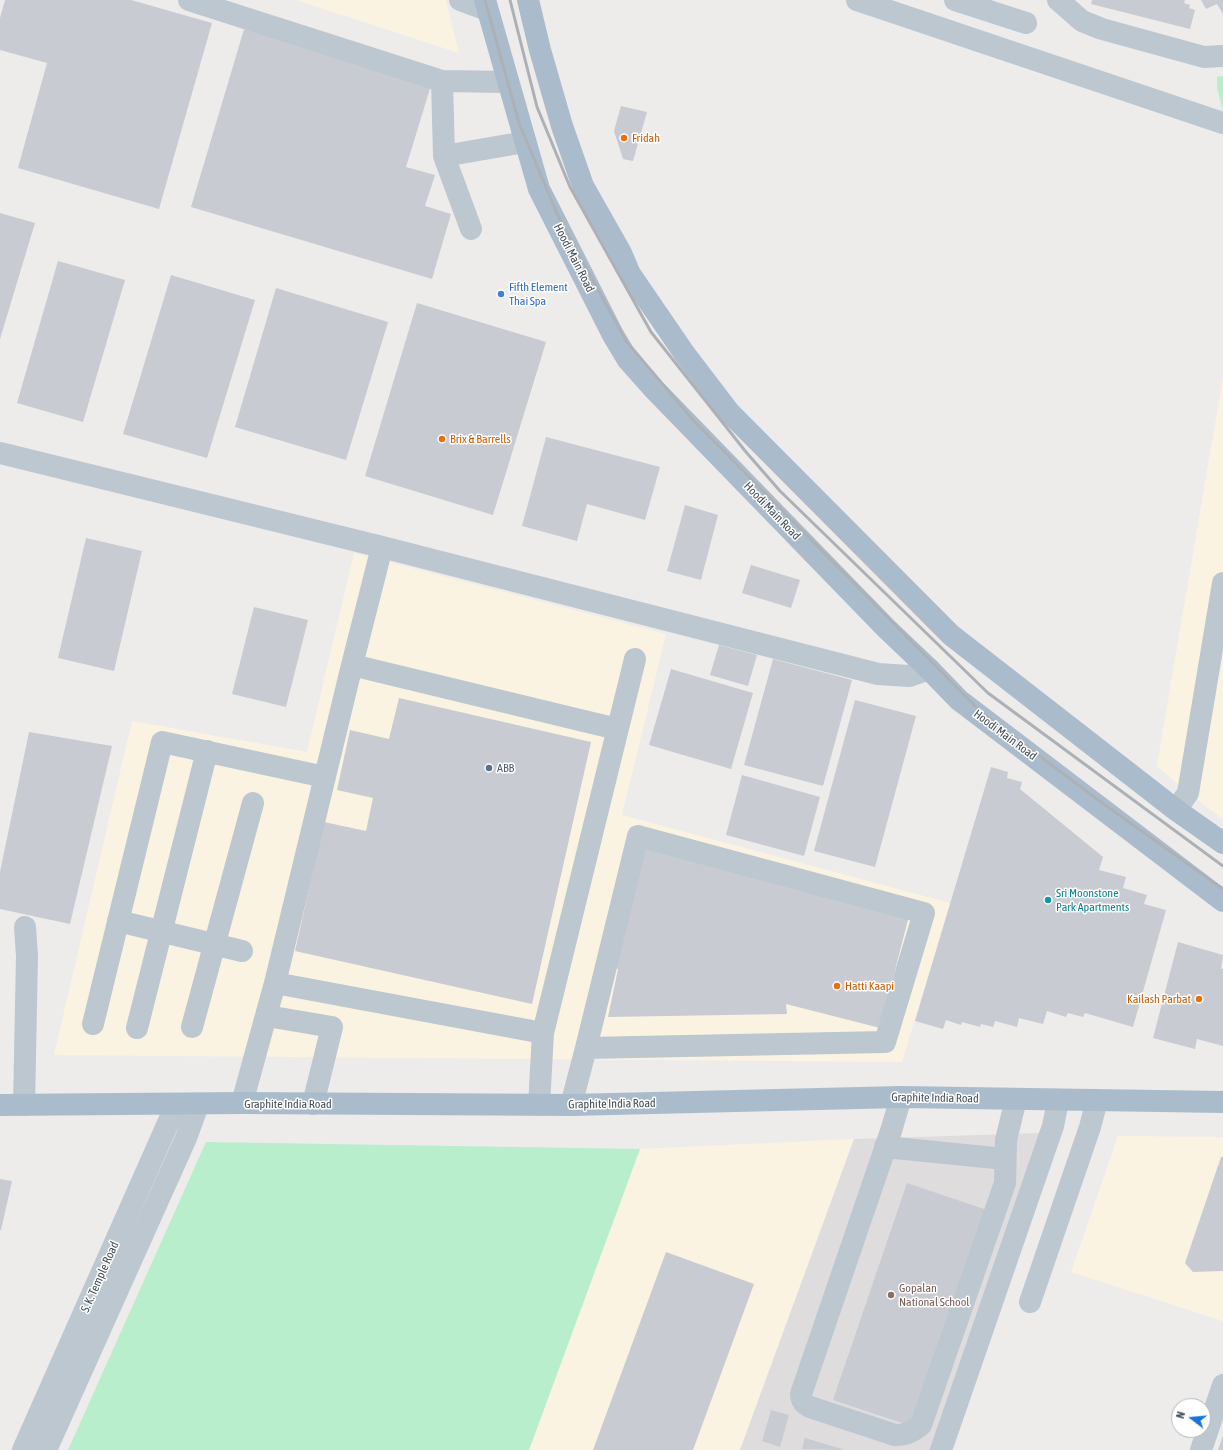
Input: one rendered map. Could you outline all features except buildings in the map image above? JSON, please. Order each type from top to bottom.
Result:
[{"type":"main road","points":[[528,0],[540,50],[562,126],[583,186],[621,253],[630,274],[684,353],[729,412],[951,635],[1176,810],[1223,843]]},
{"type":"main road","name":"Hoodi Main Road","points":[[486,5],[539,189],[613,335],[628,360],[652,387],[886,628],[959,700],[1223,901]]},
{"type":"main road","name":"Graphite India Road","points":[[0,1106],[242,1104],[571,1105],[901,1097],[1016,1100],[1223,1102]]},
{"type":"street","points":[[189,0],[442,81],[508,82]]},
{"type":"street","points":[[460,0],[486,5]]},
{"type":"street","points":[[857,0],[1223,123]]},
{"type":"street","points":[[956,0],[1026,23]]},
{"type":"street","points":[[1058,0],[1082,21],[1102,29],[1204,57],[1223,56]]},
{"type":"street","points":[[442,81],[444,156],[471,229]]},
{"type":"street","points":[[444,156],[525,142]]},
{"type":"street","points":[[0,453],[382,547],[878,674],[909,676],[929,669]]},
{"type":"street","points":[[242,1104],[276,983],[352,665],[382,547]]},
{"type":"street","points":[[1176,810],[1188,793],[1223,582]]},
{"type":"street","points":[[539,1105],[543,1033],[635,660]]},
{"type":"street","points":[[352,665],[617,729]]},
{"type":"street","points":[[93,1024],[162,742],[325,777]]},
{"type":"street","points":[[137,1028],[207,751]]},
{"type":"street","points":[[192,1027],[253,803]]},
{"type":"street","points":[[571,1105],[638,836],[924,913],[885,1042],[586,1048]]},
{"type":"street","points":[[118,921],[242,951]]},
{"type":"street","points":[[24,1105],[25,928]]},
{"type":"street","points":[[276,983],[543,1033]]},
{"type":"street","points":[[267,1016],[332,1027],[313,1104]]},
{"type":"street","points":[[901,1097],[804,1387],[801,1400],[804,1404],[810,1407],[895,1435],[912,1432],[921,1425],[1005,1183],[1006,1140],[1016,1100]]},
{"type":"street","points":[[941,1450],[1053,1126],[1058,1100]]},
{"type":"street","points":[[1030,1302],[1090,1127],[1097,1100]]},
{"type":"street","name":"S. K. Temple Road","points":[[23,1450],[176,1105]]},
{"type":"street","name":"S. K. Temple Road","points":[[46,1450],[183,1145],[198,1105]]},
{"type":"street","points":[[885,1148],[1005,1159]]},
{"type":"street","points":[[1202,1450],[1223,1385]]},
{"type":"shaded area","points":[[296,0],[446,0],[459,53]]},
{"type":"shaded area","points":[[1223,377],[1223,819],[1188,793],[1157,766]]},
{"type":"shaded area","points":[[354,553],[666,634],[622,815],[950,903],[902,1062],[54,1055],[132,721],[307,752]]},
{"type":"shaded area","name":"Gopalan National School","points":[[1042,1133],[931,1450],[740,1450],[854,1139]]},
{"type":"shaded area","points":[[1118,1136],[1223,1137],[1223,1321],[1071,1272]]},
{"type":"shaded area","points":[[854,1139],[740,1450],[529,1450],[640,1149]]},
{"type":"green space","points":[[1223,76],[1223,111],[1217,88],[1217,77]]},
{"type":"green space","points":[[206,1142],[640,1149],[529,1450],[68,1450]]},
{"type":"railway","points":[[485,0],[519,123],[558,216],[626,341],[693,420],[982,713],[1105,805],[1223,889]]},
{"type":"railway","points":[[510,0],[537,107],[570,187],[651,332],[746,452],[780,491],[988,693],[1223,866]]},
{"type":"place","name":"Fridah","points":[[624,138]]},
{"type":"place","name":"Fifth Element Thai Spa","points":[[501,294]]},
{"type":"place","name":"Brix & Barrells","points":[[442,439]]},
{"type":"place","name":"ABB","points":[[489,768]]},
{"type":"place","name":"Sri Moonstone Park Apartments","points":[[1048,900]]},
{"type":"place","name":"Hatti Kaapi","points":[[837,986]]},
{"type":"place","name":"Kailash Parbat","points":[[1199,999]]},
{"type":"place","name":"Gopalan National School","points":[[891,1295]]}]
